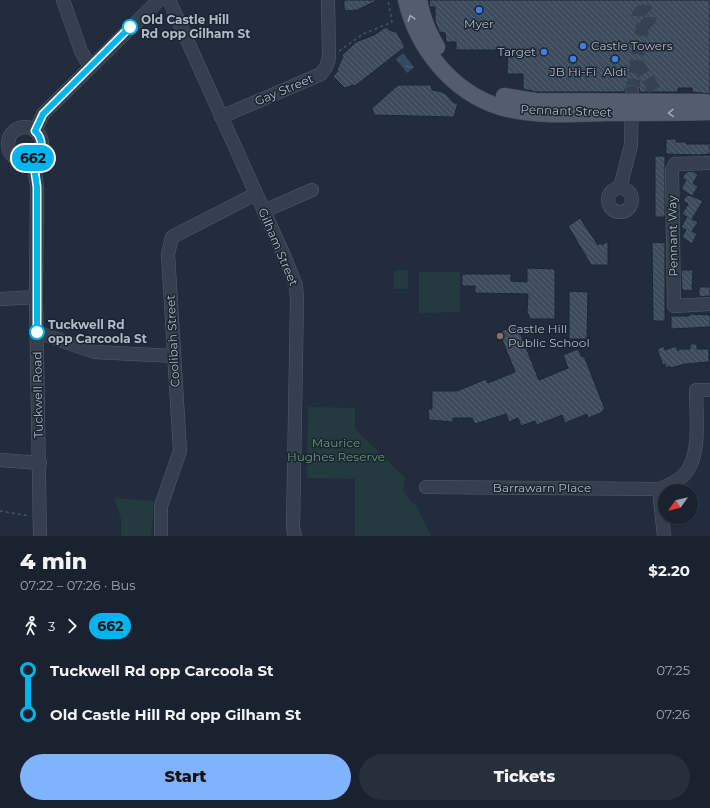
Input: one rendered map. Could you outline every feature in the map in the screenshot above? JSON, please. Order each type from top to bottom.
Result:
[{"type":"main road","name":"Pennant Street","points":[[406,0],[413,25],[433,59],[456,83],[482,99],[500,107],[526,112],[632,102],[710,112]]},
{"type":"main road","name":"Pennant Street","points":[[419,0],[421,12],[430,35],[441,52],[457,71],[478,85],[501,95],[519,100],[710,102]]},
{"type":"street","points":[[63,0],[81,51],[90,67]]},
{"type":"street","points":[[35,131],[43,114],[158,0]]},
{"type":"street","name":"Gilham Street","points":[[169,0],[296,285],[293,528],[295,536]]},
{"type":"street","points":[[328,0],[329,58]]},
{"type":"street","name":"Gay Street","points":[[221,117],[321,74],[326,67],[329,58]]},
{"type":"street","points":[[658,92],[671,102]]},
{"type":"street","points":[[620,188],[631,144],[632,102]]},
{"type":"street","points":[[25,127],[35,131],[39,135],[41,146],[37,156],[33,159],[22,161],[16,159],[4,149],[14,131],[25,127]]},
{"type":"street","name":"Tuckwell Road","points":[[33,159],[37,187],[36,297],[40,463],[40,536]]},
{"type":"street","name":"Pennant Way","points":[[710,163],[675,164],[672,170],[672,225],[674,306],[710,304]]},
{"type":"street","points":[[264,211],[312,190]]},
{"type":"street","name":"Coolibah Street","points":[[161,536],[161,506],[180,451],[168,254],[172,237],[256,194]]},
{"type":"street","points":[[0,299],[36,297]]},
{"type":"street","points":[[37,332],[94,352],[174,356]]},
{"type":"street","points":[[668,484],[683,476],[693,463],[695,446],[696,390],[710,390]]},
{"type":"street","points":[[0,460],[40,463]]},
{"type":"street","name":"Barrawarn Place","points":[[426,487],[658,489]]},
{"type":"street","points":[[663,524],[664,536]]},
{"type":"path","points":[[329,58],[363,34],[392,22],[388,0]]},
{"type":"path","points":[[0,511],[40,518]]},
{"type":"green space","points":[[408,270],[408,289],[394,289],[394,271]]},
{"type":"green space","points":[[419,272],[460,272],[460,312],[419,313]]},
{"type":"green space","name":"Maurice Hughes Reserve","points":[[308,407],[355,408],[355,429],[405,478],[403,490],[412,503],[416,505],[431,536],[355,536],[355,479],[307,478]]},
{"type":"green space","points":[[114,498],[154,501],[151,536],[121,536],[121,519]]},
{"type":"water","points":[[403,53],[414,67],[407,73],[396,59]]},
{"type":"building","points":[[344,0],[378,0],[357,10],[346,11],[344,8]]},
{"type":"building","name":"Castle Towers","points":[[429,0],[710,0],[710,94],[692,92],[692,88],[678,88],[678,92],[640,92],[639,88],[633,84],[628,85],[624,92],[536,92],[523,89],[523,74],[507,74],[508,50],[456,50],[456,42],[446,42],[445,33],[439,32],[435,21],[435,7],[430,7]]},
{"type":"building","points":[[386,27],[393,32],[396,31],[405,47],[355,86],[353,85],[345,88],[333,76],[338,71],[337,70],[343,56],[342,55],[356,42],[374,35]]},
{"type":"building","points":[[398,85],[431,85],[432,90],[446,94],[454,103],[458,103],[454,117],[374,115],[372,108]]},
{"type":"building","points":[[666,139],[676,139],[676,142],[686,142],[686,144],[710,144],[710,154],[666,154]]},
{"type":"building","points":[[655,156],[665,156],[665,217],[655,217]]},
{"type":"building","points":[[693,171],[698,175],[693,183],[698,187],[692,196],[681,189],[686,180],[682,178],[686,172]]},
{"type":"building","points":[[687,195],[703,201],[692,219],[698,222],[692,231],[697,234],[692,244],[682,237],[686,230],[681,227],[687,217],[682,214],[688,204],[683,201]]},
{"type":"building","points":[[580,218],[598,245],[601,243],[602,245],[608,241],[608,265],[591,265],[568,226]]},
{"type":"building","points":[[652,242],[665,243],[665,321],[653,321]]},
{"type":"building","points":[[527,268],[555,269],[555,319],[530,319],[527,311],[528,294],[475,293],[475,286],[462,286],[462,274],[511,274],[511,281],[527,282]]},
{"type":"building","points":[[681,270],[693,270],[692,291],[682,290]]},
{"type":"building","points":[[699,287],[710,287],[710,296],[699,297]]},
{"type":"building","points":[[569,291],[588,292],[587,339],[569,339]]},
{"type":"building","points":[[690,314],[710,315],[710,327],[671,329],[671,316],[689,316]]},
{"type":"building","points":[[517,325],[539,380],[568,368],[563,355],[578,349],[582,357],[584,356],[605,409],[603,412],[588,418],[587,414],[565,423],[562,415],[537,425],[535,421],[521,426],[518,418],[509,422],[506,414],[475,424],[472,418],[453,418],[453,422],[429,420],[428,409],[432,409],[432,391],[457,391],[486,379],[488,383],[515,372],[499,332]]},
{"type":"building","points":[[690,344],[697,344],[697,349],[709,349],[709,362],[685,364],[670,368],[670,366],[666,368],[665,364],[663,365],[657,349],[664,346],[665,350],[676,346],[678,351],[679,349],[690,349]]},
{"type":"tunnel","points":[[642,11],[646,11],[650,17],[646,23],[642,23],[638,19],[638,15],[642,11]]},
{"type":"tunnel","points":[[632,92],[643,24]]},
{"type":"tunnel","points":[[637,63],[657,93]]},
{"type":"bus line","name":"662","points":[[37,332],[37,187],[33,159],[40,151],[41,140],[35,131],[43,114],[130,27]]},
{"type":"place","name":"Myer","points":[[479,10]]},
{"type":"place","name":"Old Castle Hill Rd opp Gilham St","points":[[130,27]]},
{"type":"place","name":"Castle Towers","points":[[583,46]]},
{"type":"place","name":"Target","points":[[544,52]]},
{"type":"place","name":"JB Hi-Fi","points":[[573,59]]},
{"type":"place","name":"Aldi","points":[[615,59]]},
{"type":"place","name":"Tuckwell Rd opp Carcoola St","points":[[37,332]]},
{"type":"place","name":"Castle Hill Public School","points":[[500,336]]}]
